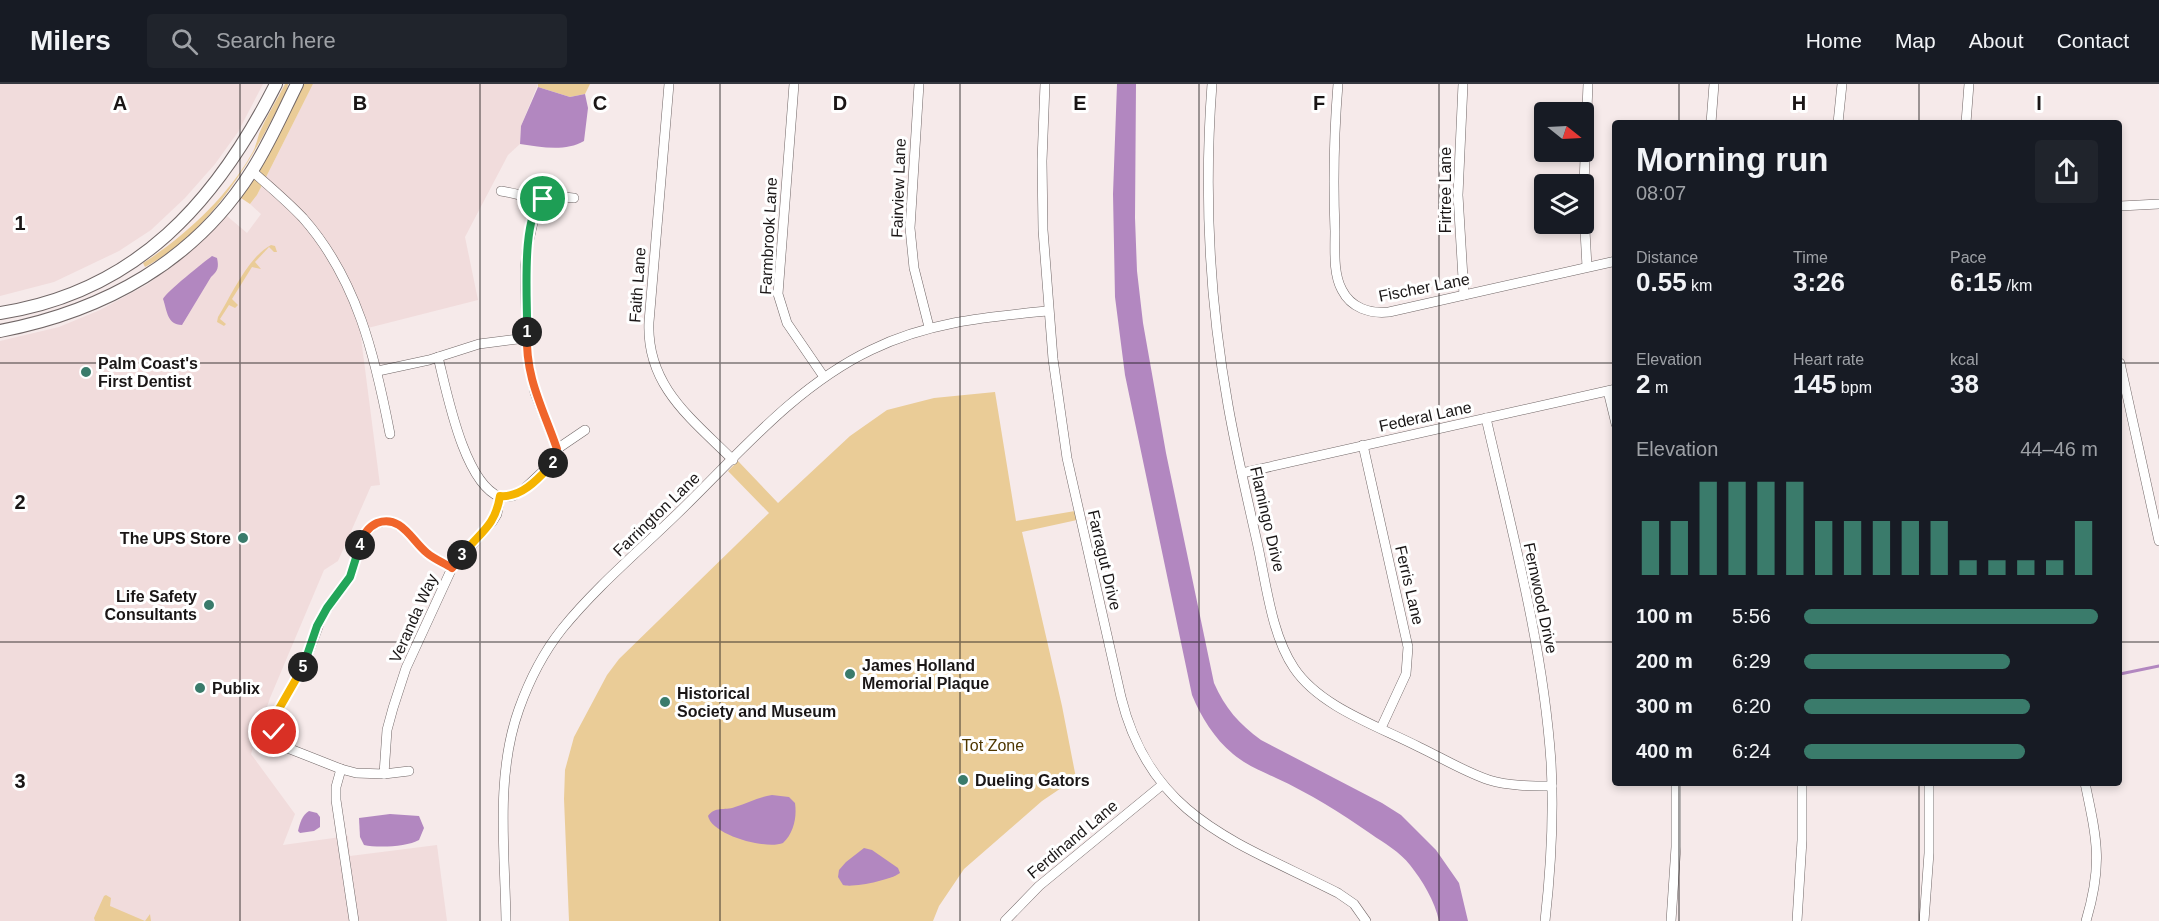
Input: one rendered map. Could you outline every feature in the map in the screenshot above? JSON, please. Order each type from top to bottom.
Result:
[{"type":"street","points":[[0,313],[51,300],[105,278],[156,244],[185,219],[225,171],[246,141],[276,84]]},
{"type":"street","points":[[0,331],[58,317],[114,295],[133,285],[194,240],[222,210],[252,171],[297,84]]},
{"type":"street","name":"Faith Lane","points":[[669,84],[649,322],[650,348],[657,373],[665,389],[733,459]]},
{"type":"street","name":"Farmbrook Lane","points":[[794,84],[778,294],[787,322],[824,377]]},
{"type":"street","name":"Fairview Lane","points":[[919,84],[910,228],[914,268],[928,327]]},
{"type":"street","name":"Farragut Drive","points":[[1045,84],[1042,201],[1047,311],[1067,458],[1125,712],[1140,751],[1162,785],[1180,804],[1205,824],[1338,893],[1354,904],[1366,921]]},
{"type":"street","name":"Flamingo Drive","points":[[1212,84],[1208,159],[1210,254],[1220,351],[1242,473],[1275,623],[1286,654],[1301,677],[1321,695],[1381,728],[1488,779],[1515,785],[1552,786]]},
{"type":"street","name":"Fischer Lane","points":[[1338,84],[1334,142],[1337,274],[1344,294],[1357,307],[1379,313],[1612,262]]},
{"type":"street","name":"Firtree Lane","points":[[1463,84],[1458,195],[1464,295]]},
{"type":"street","points":[[1584,174],[1588,84]]},
{"type":"street","points":[[1711,120],[1714,84]]},
{"type":"street","points":[[1838,120],[1842,84]]},
{"type":"street","points":[[1966,120],[1969,84]]},
{"type":"street","points":[[252,171],[303,218],[333,261],[360,312],[378,371],[390,434]]},
{"type":"street","points":[[501,191],[526,197],[536,209]]},
{"type":"street","points":[[438,357],[457,427],[466,452],[483,485],[490,492],[500,496],[513,496],[554,462],[557,449],[535,393],[526,338],[526,258],[536,209],[540,201],[547,198],[574,198]]},
{"type":"street","points":[[2122,206],[2159,204]]},
{"type":"street","points":[[1585,234],[1587,267]]},
{"type":"street","name":"Farrington Lane","points":[[507,921],[504,805],[506,771],[516,718],[533,677],[548,650],[573,616],[775,417],[824,377],[868,351],[928,327],[979,318],[1047,311]]},
{"type":"street","points":[[378,371],[438,357],[479,344],[526,338]]},
{"type":"street","points":[[2122,372],[2159,541]]},
{"type":"street","name":"Federal Lane","points":[[1242,473],[1612,390]]},
{"type":"street","name":"Fernwood Drive","points":[[1486,418],[1537,647],[1548,727],[1552,786],[1550,866],[1545,921]]},
{"type":"street","points":[[557,449],[585,430]]},
{"type":"street","name":"Ferris Lane","points":[[1364,445],[1408,646],[1408,665],[1403,682],[1381,728]]},
{"type":"street","name":"Veranda Way","points":[[384,774],[387,730],[398,689],[452,568],[492,522],[497,514],[500,496]]},
{"type":"street","points":[[409,771],[384,774],[356,773],[341,769],[285,747],[276,737],[273,726],[276,714],[304,665],[322,616],[350,577],[364,535],[375,524],[393,522],[407,531],[425,552],[452,568]]},
{"type":"street","points":[[341,769],[336,787],[336,800],[354,921]]},
{"type":"street","name":"Ferdinand Lane","points":[[1005,921],[1039,886],[1162,785]]},
{"type":"street","points":[[1671,921],[1676,847],[1676,786]]},
{"type":"street","points":[[1797,921],[1802,840],[1802,786]]},
{"type":"street","points":[[1924,921],[1929,853],[1929,786]]},
{"type":"street","points":[[2086,786],[2096,832],[2098,861],[2096,885],[2086,921]]},
{"type":"shaded area","points":[[0,84],[263,84],[238,132],[215,164],[185,198],[151,230],[119,251],[54,282],[0,296]]},
{"type":"shaded area","points":[[313,84],[538,84],[521,126],[520,144],[508,155],[465,237],[478,300],[360,330],[380,485],[371,486],[338,561],[324,570],[270,698],[251,754],[295,814],[283,845],[348,836],[350,856],[437,845],[447,921],[0,921],[0,341],[59,327],[100,310],[148,284],[191,250],[227,216],[247,233],[261,214],[250,204],[257,195]]},
{"type":"shaded area","points":[[1117,84],[1136,84],[1135,218],[1137,271],[1143,323],[1166,453],[1214,683],[1233,715],[1261,740],[1401,815],[1436,850],[1459,883],[1468,921],[1439,921],[1423,884],[1406,860],[1397,852],[1325,804],[1248,765],[1233,754],[1209,727],[1192,695],[1125,375],[1115,297],[1113,194]]},
{"type":"shaded area","points":[[538,87],[570,97],[585,94],[588,108],[584,141],[561,148],[520,144],[521,126]]},
{"type":"shaded area","points":[[212,256],[217,258],[217,271],[182,325],[173,322],[168,316],[163,299]]},
{"type":"shaded area","points":[[772,795],[789,797],[795,803],[794,824],[783,843],[775,845],[753,843],[729,835],[712,823],[708,816],[717,810]]},
{"type":"shaded area","points":[[309,811],[317,813],[320,817],[320,827],[314,831],[300,833],[298,831],[301,822]]},
{"type":"shaded area","points":[[390,814],[419,816],[424,828],[419,840],[392,846],[364,845],[360,837],[359,818]]},
{"type":"shaded area","points":[[864,848],[872,850],[898,868],[900,873],[872,883],[843,885],[838,877],[839,870]]},
{"type":"green space","points":[[285,84],[288,84],[287,90],[274,115],[245,166],[229,190],[191,233],[169,252],[145,267],[143,263],[189,229],[230,186],[252,153]]},
{"type":"green space","points":[[303,84],[313,84],[257,195],[250,204],[241,198]]},
{"type":"green space","points":[[538,84],[590,84],[585,94],[570,97],[538,87]]},
{"type":"green space","points":[[271,245],[275,246],[277,252],[269,247],[255,262],[261,269],[252,267],[232,299],[238,305],[235,308],[229,305],[220,319],[226,324],[224,326],[217,322],[234,288],[255,258]]},
{"type":"green space","name":"Tot Zone","points":[[995,392],[1016,521],[1075,511],[1077,520],[1022,532],[1076,778],[1042,801],[964,869],[939,906],[933,921],[569,921],[564,799],[565,770],[574,737],[607,675],[619,659],[769,513],[728,471],[738,461],[778,503],[850,436],[887,410],[934,398]]},
{"type":"green space","points":[[106,895],[111,898],[110,906],[145,921],[95,921],[94,918]]},
{"type":"waterway","points":[[2122,674],[2159,666]]},
{"type":"place","name":"Palm Coast's First Dentist","points":[[86,372]]},
{"type":"place","name":"The UPS Store","points":[[243,538]]},
{"type":"place","name":"Life Safety Consultants","points":[[209,605]]},
{"type":"place","name":"James Holland Memorial Plaque","points":[[850,674]]},
{"type":"place","name":"Publix","points":[[200,688]]},
{"type":"place","name":"Historical Society and Museum","points":[[665,702]]},
{"type":"place","name":"Dueling Gators","points":[[963,780]]},
{"type":"route","points":[[274,732],[276,714],[304,665],[317,626],[350,577],[356,564],[361,540],[371,526],[387,521],[393,522],[407,531],[425,552],[452,568],[492,522],[497,514],[500,496],[513,496],[523,490],[556,459],[557,449],[535,393],[530,373],[526,338],[527,249],[536,209],[543,199]]}]
